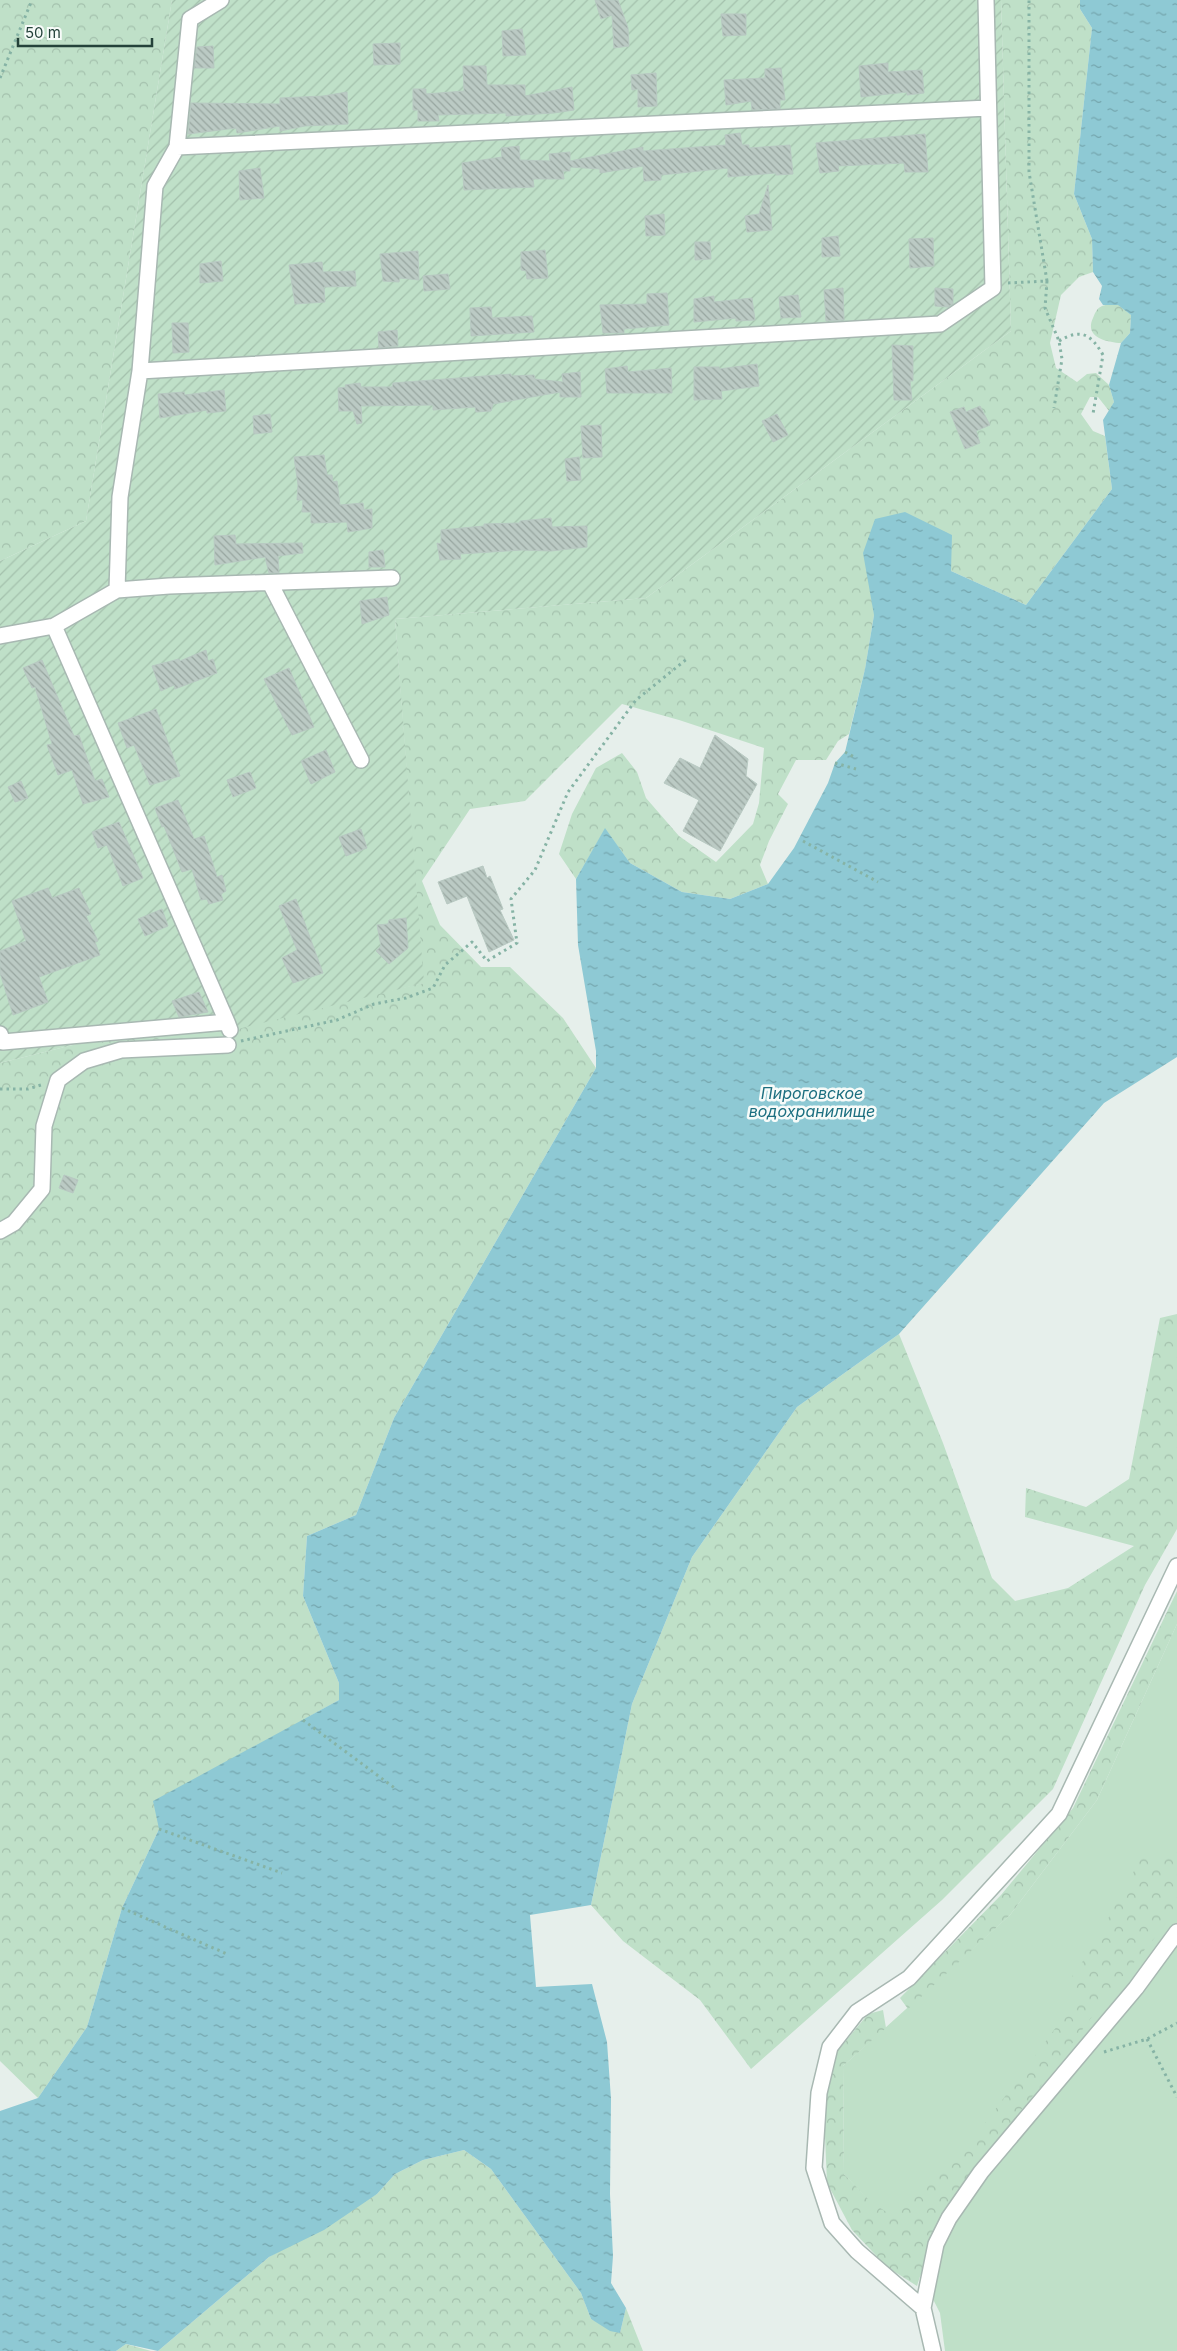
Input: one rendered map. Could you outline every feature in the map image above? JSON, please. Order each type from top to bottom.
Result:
[{"type":"street","points":[[117,590],[120,496],[140,371],[155,186],[177,147],[190,19],[221,0]]},
{"type":"street","points":[[140,371],[940,324],[993,288],[986,0]]},
{"type":"street","points":[[177,147],[988,108]]},
{"type":"street","points":[[0,636],[54,626],[117,590],[169,586],[392,578]]},
{"type":"street","points":[[270,583],[361,760]]},
{"type":"street","points":[[54,626],[228,1033]]},
{"type":"street","points":[[0,1034],[4,1042],[228,1033]]},
{"type":"street","points":[[0,1231],[14,1223],[42,1189],[44,1126],[58,1080],[84,1061],[121,1050],[228,1033]]},
{"type":"street","points":[[924,2308],[857,2251],[832,2223],[814,2168],[819,2093],[830,2047],[857,2012],[909,1978],[1059,1814],[1177,1566]]},
{"type":"street","points":[[933,2351],[924,2308],[936,2244],[949,2218],[980,2172],[1136,1988],[1177,1932]]},
{"type":"path","points":[[0,78],[32,0]]},
{"type":"path","points":[[1029,0],[1028,172],[1047,281],[1045,308],[1059,341],[1062,360],[1054,408]]},
{"type":"path","points":[[993,288],[1011,282],[1047,281]]},
{"type":"path","points":[[1059,341],[1079,333],[1088,335],[1103,355],[1093,414]]},
{"type":"path","points":[[228,1033],[338,1020],[374,1004],[406,998],[433,988],[445,965],[472,942],[487,961],[517,943],[511,899],[535,870],[568,792],[636,700],[688,658]]},
{"type":"path","points":[[845,752],[856,758]]},
{"type":"path","points":[[835,764],[856,770]]},
{"type":"path","points":[[803,841],[878,882]]},
{"type":"path","points":[[0,1089],[28,1089],[58,1080]]},
{"type":"path","points":[[303,1720],[396,1789]]},
{"type":"path","points":[[159,1829],[282,1873]]},
{"type":"path","points":[[122,1908],[227,1954]]},
{"type":"path","points":[[1102,2052],[1148,2039],[1177,2023]]},
{"type":"path","points":[[1148,2039],[1177,2097]]},
{"type":"green space","points":[[0,0],[172,0],[86,521],[0,561]]},
{"type":"green space","points":[[172,0],[1001,0],[1011,331],[646,598],[395,619],[424,983],[230,1031],[93,1040],[0,1063],[0,561],[86,521]]},
{"type":"green space","points":[[1001,0],[1080,0],[1080,9],[1092,28],[1074,194],[1092,239],[1093,272],[1079,277],[1061,295],[1050,343],[1056,368],[1077,382],[1087,374],[1096,373],[1109,385],[1114,402],[1109,411],[1098,397],[1090,397],[1081,414],[1093,431],[1105,436],[1112,489],[1026,605],[951,571],[872,566],[874,615],[865,669],[849,734],[838,741],[826,760],[796,760],[778,794],[788,804],[769,841],[760,865],[768,884],[730,899],[682,892],[630,863],[605,829],[576,879],[559,854],[572,814],[596,768],[622,753],[637,772],[646,798],[679,836],[716,862],[753,824],[759,803],[764,748],[679,720],[622,704],[525,801],[470,809],[422,881],[440,925],[481,967],[510,967],[563,1018],[596,1068],[394,1418],[356,1515],[307,1536],[303,1596],[339,1683],[339,1700],[303,1720],[159,1829],[122,1908],[87,2027],[38,2098],[0,2061],[0,1063],[93,1040],[334,1004],[423,983],[395,619],[646,598],[1011,331]]},
{"type":"green space","points":[[1118,304],[1131,315],[1130,333],[1121,343],[1103,340],[1091,330],[1091,324],[1099,308],[1105,305]]},
{"type":"green space","points":[[1177,1314],[1177,1529],[1145,1585],[1053,1789],[942,1900],[751,2069],[700,2000],[623,1941],[591,1905],[632,1704],[692,1557],[797,1407],[899,1334],[943,1443],[992,1578],[1015,1601],[1068,1588],[1134,1546],[1025,1517],[1026,1488],[1086,1507],[1129,1479],[1160,1318]]},
{"type":"green space","points":[[1177,1591],[1177,1624],[1097,1800],[1010,1915],[908,2009],[900,1998],[1001,1895],[1073,1808]]},
{"type":"green space","points":[[1177,1624],[1177,2351],[945,2351],[940,2313],[891,2216],[871,2203],[844,2174],[843,2066],[1010,1915],[1097,1800]]},
{"type":"green space","points":[[1177,1852],[1177,1911],[1116,1984],[1040,2087],[977,2163],[938,2220],[917,2286],[887,2267],[852,2230],[827,2183],[824,2113],[831,2059],[868,2014],[883,2010],[886,2028],[843,2066],[844,2174],[871,2202],[891,2215],[960,2157],[1080,1995],[1069,1981],[1092,1948],[1141,1858]]},
{"type":"green space","points":[[464,2150],[491,2169],[581,2293],[591,2319],[620,2333],[626,2308],[643,2351],[158,2351],[269,2257],[377,2194],[395,2174],[423,2160]]},
{"type":"green space","points":[[126,2344],[151,2351],[116,2351]]},
{"type":"water","name":"Пироговское водохранилище","points":[[1080,0],[1177,0],[1177,1057],[1104,1103],[899,1334],[797,1407],[692,1557],[632,1704],[591,1905],[530,1915],[536,1987],[592,1984],[607,2042],[611,2099],[610,2194],[613,2256],[611,2283],[626,2308],[620,2333],[610,2331],[591,2319],[581,2293],[491,2169],[464,2150],[423,2160],[395,2174],[377,2194],[324,2230],[269,2257],[158,2351],[126,2344],[116,2351],[0,2351],[0,2111],[38,2098],[87,2027],[122,1908],[159,1829],[153,1801],[339,1700],[339,1683],[303,1596],[307,1536],[356,1515],[394,1418],[596,1068],[596,1051],[578,945],[576,879],[605,828],[630,863],[682,892],[730,899],[768,884],[794,848],[828,783],[835,763],[845,752],[865,669],[874,615],[863,553],[875,519],[905,512],[952,535],[951,571],[1026,605],[1112,489],[1103,420],[1114,402],[1109,385],[1121,343],[1130,333],[1131,315],[1118,305],[1103,305],[1099,299],[1102,286],[1093,272],[1092,239],[1074,194],[1092,28],[1080,9]]},
{"type":"building","points":[[595,0],[618,0],[628,28],[629,46],[614,48],[612,15],[601,19]]},
{"type":"building","points":[[721,14],[746,14],[746,35],[723,36]]},
{"type":"building","points":[[522,29],[526,55],[503,56],[502,31]]},
{"type":"building","points":[[400,43],[400,64],[374,65],[373,44]]},
{"type":"building","points":[[213,46],[214,68],[194,68],[197,47]]},
{"type":"building","points":[[888,63],[888,72],[922,70],[924,93],[907,95],[907,92],[861,97],[859,66]]},
{"type":"building","points":[[463,66],[486,66],[487,85],[525,85],[525,96],[572,87],[574,110],[506,116],[506,113],[438,115],[439,121],[418,121],[418,110],[413,110],[413,89],[426,89],[426,94],[464,91]]},
{"type":"building","points":[[781,68],[785,100],[780,100],[780,109],[752,110],[751,101],[726,105],[724,80],[765,78],[765,69]]},
{"type":"building","points":[[656,73],[657,106],[638,107],[638,89],[632,90],[631,75]]},
{"type":"building","points":[[347,92],[348,124],[305,126],[280,131],[280,126],[237,133],[236,128],[188,134],[191,103],[280,104],[280,98],[323,96]]},
{"type":"building","points":[[740,133],[742,145],[749,145],[749,148],[790,145],[793,174],[776,175],[776,173],[728,177],[728,168],[661,175],[661,180],[644,181],[643,166],[600,173],[600,169],[570,167],[570,171],[563,171],[564,179],[533,179],[534,187],[464,190],[462,163],[502,157],[501,148],[519,146],[520,160],[550,161],[549,154],[570,152],[570,161],[643,147],[643,151],[726,145],[725,135]]},
{"type":"building","points":[[925,134],[928,172],[905,172],[904,163],[838,166],[839,171],[820,173],[816,143]]},
{"type":"building","points":[[260,168],[264,198],[240,200],[239,171]]},
{"type":"building","points":[[768,185],[772,230],[747,232],[745,216],[759,214]]},
{"type":"building","points":[[664,214],[665,235],[646,236],[645,216]]},
{"type":"building","points":[[838,236],[840,256],[822,257],[822,238]]},
{"type":"building","points":[[933,238],[934,266],[910,268],[909,239]]},
{"type":"building","points":[[695,242],[710,242],[711,259],[695,260]]},
{"type":"building","points":[[545,250],[548,278],[527,279],[526,271],[521,270],[521,252]]},
{"type":"building","points":[[418,251],[419,280],[400,278],[399,282],[383,281],[380,254]]},
{"type":"building","points":[[221,261],[223,281],[200,283],[200,264]]},
{"type":"building","points":[[322,262],[323,272],[355,271],[356,286],[324,287],[325,302],[295,304],[289,265]]},
{"type":"building","points":[[448,274],[450,289],[424,291],[423,276]]},
{"type":"building","points":[[843,288],[844,320],[826,321],[824,290]]},
{"type":"building","points":[[935,288],[953,289],[953,304],[948,307],[935,306]]},
{"type":"building","points":[[667,293],[669,325],[624,329],[624,333],[603,333],[600,305],[647,304],[647,294]]},
{"type":"building","points":[[798,295],[801,317],[781,318],[779,297]]},
{"type":"building","points":[[714,296],[714,302],[752,298],[755,320],[736,321],[736,318],[694,322],[694,299]]},
{"type":"building","points":[[491,307],[492,318],[532,316],[534,332],[471,336],[470,308]]},
{"type":"building","points":[[172,323],[188,323],[189,352],[173,353]]},
{"type":"building","points":[[397,330],[398,346],[379,348],[378,332]]},
{"type":"building","points":[[892,345],[913,346],[913,381],[910,381],[912,400],[894,400]]},
{"type":"building","points":[[757,364],[759,386],[721,391],[722,399],[694,400],[694,367],[719,367],[719,369]]},
{"type":"building","points":[[627,366],[628,372],[671,368],[672,393],[607,393],[605,369]]},
{"type":"building","points":[[580,372],[581,397],[560,397],[560,392],[493,404],[491,411],[476,412],[475,407],[433,410],[433,405],[361,406],[362,423],[357,424],[353,411],[339,411],[338,388],[346,387],[345,385],[360,383],[361,387],[392,387],[393,383],[511,374],[511,376],[534,375],[535,379],[563,382],[562,374]]},
{"type":"building","points":[[224,390],[226,411],[207,413],[207,410],[160,418],[158,394],[184,392],[185,395]]},
{"type":"building","points":[[980,406],[990,425],[976,431],[980,443],[965,449],[950,412],[964,407],[966,412]]},
{"type":"building","points":[[270,414],[272,432],[254,434],[253,416]]},
{"type":"building","points":[[777,414],[788,435],[773,442],[762,421]]},
{"type":"building","points":[[601,425],[602,457],[583,458],[581,426]]},
{"type":"building","points":[[324,455],[327,475],[332,475],[333,482],[337,481],[340,505],[363,503],[364,510],[372,509],[372,528],[348,532],[347,522],[311,523],[311,512],[302,512],[303,500],[297,500],[298,485],[294,457]]},
{"type":"building","points":[[579,457],[581,480],[567,481],[565,459]]},
{"type":"building","points":[[551,518],[552,527],[587,526],[587,547],[551,551],[522,550],[460,554],[461,559],[440,560],[437,543],[441,544],[441,530],[484,526],[484,524],[520,523],[520,521]]},
{"type":"building","points":[[235,535],[236,544],[302,543],[303,553],[278,556],[279,573],[269,573],[265,557],[215,565],[214,536]]},
{"type":"building","points":[[383,550],[385,567],[369,567],[369,552]]},
{"type":"building","points":[[387,597],[389,615],[362,624],[360,601]]},
{"type":"building","points":[[206,650],[208,661],[213,659],[217,673],[175,689],[174,685],[161,691],[152,666],[179,659],[180,661]]},
{"type":"building","points":[[42,660],[74,736],[79,735],[95,781],[102,779],[109,797],[83,804],[72,770],[58,775],[47,745],[52,744],[35,687],[32,688],[23,668]]},
{"type":"building","points":[[289,668],[314,727],[292,735],[264,679]]},
{"type":"building","points":[[156,709],[180,776],[150,785],[134,745],[127,748],[118,723]]},
{"type":"building","points":[[715,735],[748,759],[746,776],[757,784],[720,851],[683,831],[699,800],[664,783],[680,758],[700,768]]},
{"type":"building","points":[[326,750],[335,772],[311,784],[301,761]]},
{"type":"building","points":[[250,772],[256,788],[233,797],[227,780]]},
{"type":"building","points":[[21,781],[28,798],[15,802],[8,787]]},
{"type":"building","points":[[178,800],[194,839],[204,836],[217,877],[222,875],[226,891],[221,894],[223,900],[209,904],[207,899],[201,900],[192,869],[182,872],[155,808]]},
{"type":"building","points":[[119,822],[143,878],[123,886],[107,845],[98,848],[92,832]]},
{"type":"building","points":[[361,829],[367,848],[346,856],[339,837]]},
{"type":"building","points":[[483,866],[487,878],[490,876],[503,909],[500,910],[514,940],[489,952],[467,896],[447,904],[438,882]]},
{"type":"building","points":[[48,888],[52,898],[79,888],[91,914],[86,916],[98,941],[95,942],[100,955],[39,977],[48,1002],[13,1015],[0,973],[0,951],[26,941],[12,901]]},
{"type":"building","points":[[296,899],[323,973],[293,983],[282,958],[297,950],[279,906]]},
{"type":"building","points":[[162,909],[168,926],[145,936],[138,919]]},
{"type":"building","points":[[406,918],[408,948],[389,964],[376,951],[381,946],[377,925],[388,924],[389,920]]},
{"type":"building","points":[[199,992],[208,1012],[179,1017],[172,1001]]},
{"type":"building","points":[[64,1175],[78,1180],[73,1193],[59,1188]]}]
